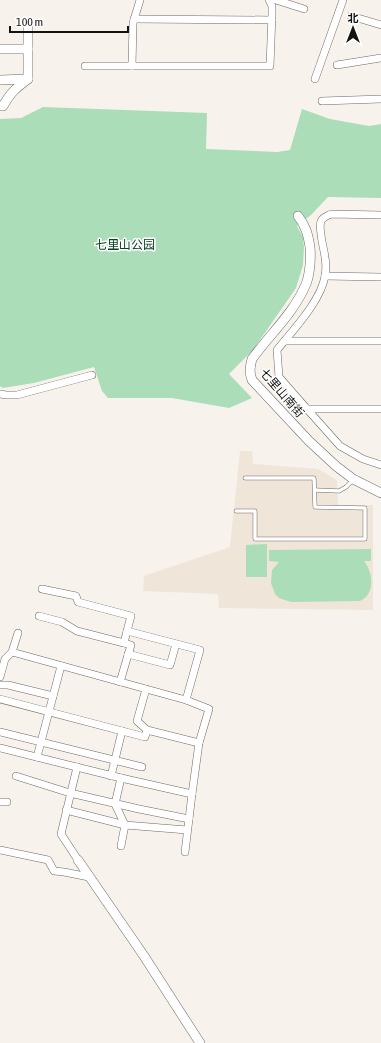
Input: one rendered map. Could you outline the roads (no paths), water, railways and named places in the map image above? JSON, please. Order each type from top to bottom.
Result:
[{"type":"street","points":[[132,66],[134,19],[140,0]]},
{"type":"street","points":[[84,66],[270,66],[272,6],[269,0]]},
{"type":"street","points":[[276,0],[304,9]]},
{"type":"street","points":[[315,79],[342,0]]},
{"type":"street","points":[[351,16],[381,25]]},
{"type":"street","points":[[134,19],[272,20]]},
{"type":"street","points":[[28,27],[28,79]]},
{"type":"street","points":[[0,49],[28,49]]},
{"type":"street","points":[[337,65],[381,58]]},
{"type":"street","points":[[0,80],[28,79]]},
{"type":"street","points":[[0,106],[3,106],[10,94],[28,79]]},
{"type":"street","points":[[322,101],[381,99]]},
{"type":"street","points":[[381,215],[331,214],[322,219],[320,223],[325,260],[325,276],[319,294],[308,312],[277,350],[279,377],[340,446],[363,459],[381,465]]},
{"type":"street","name":"七里山南街","points":[[298,216],[305,224],[309,245],[310,266],[307,283],[293,308],[252,360],[250,367],[252,380],[309,441],[336,466],[353,479],[381,493]]},
{"type":"street","points":[[325,276],[381,277]]},
{"type":"street","points":[[285,341],[381,341]]},
{"type":"street","points":[[0,394],[17,395],[92,375]]},
{"type":"street","points":[[307,409],[381,409]]},
{"type":"street","points":[[42,588],[76,596],[78,602],[131,616],[124,643]]},
{"type":"street","points":[[39,616],[62,622],[76,631],[131,645],[120,682]]},
{"type":"street","points":[[127,631],[200,650],[186,700]]},
{"type":"street","points":[[0,677],[5,659],[12,652],[18,633]]},
{"type":"street","points":[[128,654],[170,665],[176,644]]},
{"type":"street","points":[[12,652],[186,700],[209,709],[199,743],[185,852]]},
{"type":"street","points":[[37,757],[61,666]]},
{"type":"street","points":[[0,680],[0,685],[8,685],[52,696]]},
{"type":"street","points":[[146,689],[137,721],[147,730],[199,743]]},
{"type":"street","points":[[0,699],[145,737],[147,730]]},
{"type":"street","points":[[111,776],[122,731]]},
{"type":"street","points":[[0,732],[142,767]]},
{"type":"street","points":[[0,748],[111,776],[192,794]]},
{"type":"street","points":[[77,767],[61,834],[144,956],[200,1043]]},
{"type":"street","points":[[16,776],[70,793],[139,810],[189,819]]},
{"type":"street","points":[[121,778],[115,804],[125,825],[121,846]]},
{"type":"street","points":[[66,810],[125,825],[187,830]]},
{"type":"street","points":[[0,850],[48,860],[54,871],[89,877]]},
{"type":"lane","points":[[236,511],[255,511],[256,539],[366,539],[366,508],[315,507],[314,478],[245,478]]},
{"type":"lane","points":[[314,490],[339,491],[346,488],[353,479]]},
{"type":"park label","name":"七里山公园","points":[[125,245]]}]
